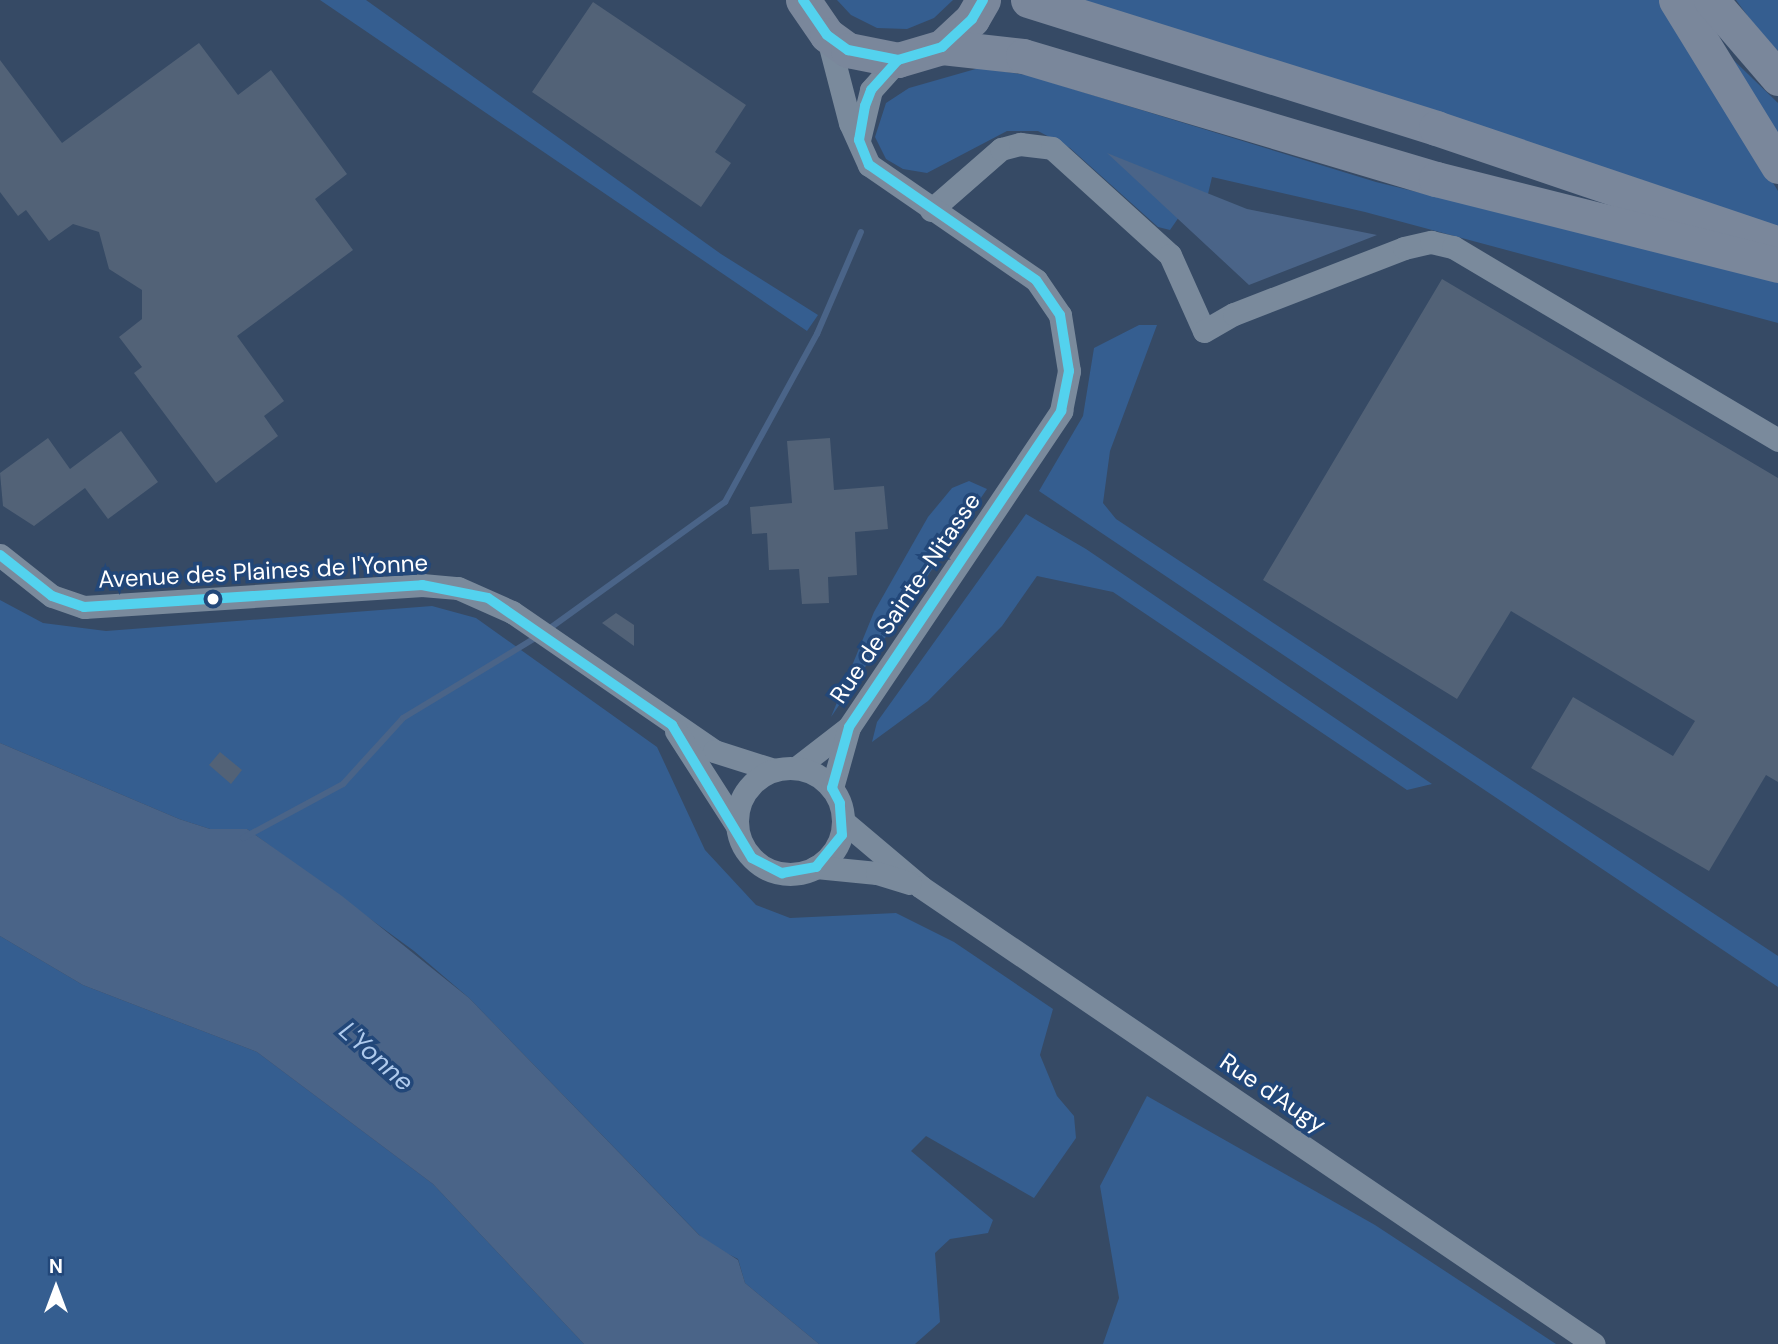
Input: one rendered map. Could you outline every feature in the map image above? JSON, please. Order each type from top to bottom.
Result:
[{"type":"main road","points":[[803,0],[827,35],[861,54],[898,60],[942,47],[1023,56],[1436,179],[1778,265]]},
{"type":"main road","points":[[942,47],[972,19],[982,0]]},
{"type":"main road","points":[[1028,0],[1436,128],[1778,244]]},
{"type":"main road","points":[[1676,0],[1778,166]]},
{"type":"main road","points":[[1711,0],[1778,78]]},
{"type":"street","points":[[827,35],[850,123],[876,173],[931,210],[983,159],[1001,149],[1020,144],[1052,148],[1170,255],[1204,331],[1234,314],[1405,248],[1432,243],[1453,247],[1778,440]]},
{"type":"street","points":[[859,140],[871,90],[898,60]]},
{"type":"street","name":"Rue de Sainte-Nitasse","points":[[832,788],[849,727],[1022,473],[1067,394],[1068,351],[1060,315],[1019,266],[931,210]]},
{"type":"street","name":"Avenue des Plaines de l'Yonne","points":[[0,555],[52,596],[84,607],[422,585],[488,598],[542,632],[672,726],[714,751],[785,769]]},
{"type":"street","name":"Avenue des Plaines de l'Yonne","points":[[672,726],[737,827]]},
{"type":"street","name":"Rue de Sainte-Nitasse","points":[[785,769],[849,727]]},
{"type":"street","points":[[785,769],[832,788],[843,821],[836,848],[816,867],[782,873],[766,868],[751,858],[737,827],[746,792],[785,769]]},
{"type":"street","name":"Rue d'Augy","points":[[843,821],[921,887],[1594,1344]]},
{"type":"street","name":"Rue d'Augy","points":[[816,867],[877,873],[921,887]]},
{"type":"shaded area","points":[[320,0],[366,0],[721,254],[818,315],[807,331]]},
{"type":"shaded area","points":[[837,0],[953,0],[934,18],[907,29],[877,28],[851,15]]},
{"type":"shaded area","points":[[1061,0],[1661,0],[1778,191],[1778,232]]},
{"type":"shaded area","points":[[1736,0],[1778,0],[1778,51],[1760,33]]},
{"type":"shaded area","points":[[1721,48],[1778,103],[1778,138]]},
{"type":"shaded area","points":[[979,68],[1027,75],[1376,182],[1778,280],[1778,323],[1365,212],[1212,177],[1204,211],[1188,204],[1170,230],[1158,227],[1070,148],[1038,131],[1007,131],[927,173],[903,169],[886,159],[875,137],[886,103],[909,88]]},
{"type":"shaded area","points":[[1139,325],[1157,325],[1110,451],[1103,503],[1116,519],[1778,956],[1778,987],[1039,491],[1083,416],[1094,348]]},
{"type":"shaded area","points":[[969,481],[987,489],[831,717],[874,612],[928,517],[952,488]]},
{"type":"shaded area","points":[[1026,514],[1086,549],[1432,784],[1407,790],[1113,592],[1037,576],[1002,626],[928,701],[872,742],[877,722]]},
{"type":"shaded area","points":[[0,600],[43,623],[106,631],[432,606],[476,618],[657,747],[705,850],[756,905],[790,918],[896,913],[954,942],[1053,1009],[1040,1055],[1057,1096],[1074,1116],[1076,1138],[1034,1198],[926,1136],[911,1151],[993,1220],[988,1233],[950,1239],[935,1253],[940,1322],[915,1344],[819,1344],[745,1283],[738,1259],[708,1244],[469,998],[414,951],[247,829],[210,829],[179,819],[0,743]]},
{"type":"shaded area","points":[[0,936],[83,985],[257,1052],[433,1184],[584,1344],[0,1344]]},
{"type":"shaded area","points":[[1147,1096],[1375,1225],[1556,1344],[1103,1344],[1119,1298],[1100,1186]]},
{"type":"water","points":[[1107,153],[1247,209],[1377,235],[1249,285]]},
{"type":"water","name":"L'Yonne","points":[[0,743],[179,819],[210,829],[247,829],[342,896],[469,998],[699,1235],[738,1260],[745,1283],[819,1344],[584,1344],[433,1184],[257,1052],[83,985],[0,936]]},
{"type":"building","points":[[593,2],[746,105],[715,152],[731,163],[701,207],[532,92]]},
{"type":"building","points":[[199,43],[238,95],[271,70],[347,174],[315,199],[353,250],[237,336],[284,401],[264,416],[278,436],[216,483],[134,373],[142,367],[119,337],[142,319],[142,290],[109,269],[99,232],[73,224],[49,241],[26,210],[18,216],[0,192],[0,60],[62,143]]},
{"type":"building","points":[[1442,279],[1778,478],[1778,782],[1766,775],[1709,871],[1531,768],[1573,697],[1673,756],[1695,721],[1511,611],[1457,699],[1263,580]]},
{"type":"building","points":[[121,431],[158,482],[108,519],[85,488],[34,526],[3,506],[0,473],[48,438],[70,469]]},
{"type":"building","points":[[830,438],[834,490],[884,486],[888,529],[855,532],[857,575],[828,577],[829,603],[802,604],[799,569],[769,570],[767,533],[752,534],[750,507],[792,503],[787,441]]},
{"type":"building","points":[[616,613],[634,625],[634,646],[602,623]]},
{"type":"building","points":[[220,752],[242,770],[231,784],[209,765]]},
{"type":"waterway","points":[[546,631],[725,502],[817,334],[861,232]]},
{"type":"waterway","points":[[243,838],[343,784],[403,718],[537,637]]},
{"type":"transit line","points":[[803,0],[827,35],[848,50],[898,60],[942,47],[972,19],[983,0]]},
{"type":"transit line","points":[[0,555],[52,596],[84,607],[422,585],[488,598],[672,725],[752,858],[782,873],[816,867],[842,835],[840,803],[832,788],[849,727],[1061,411],[1069,371],[1060,315],[1036,280],[869,165],[859,140],[865,106],[871,90],[898,60]]}]
